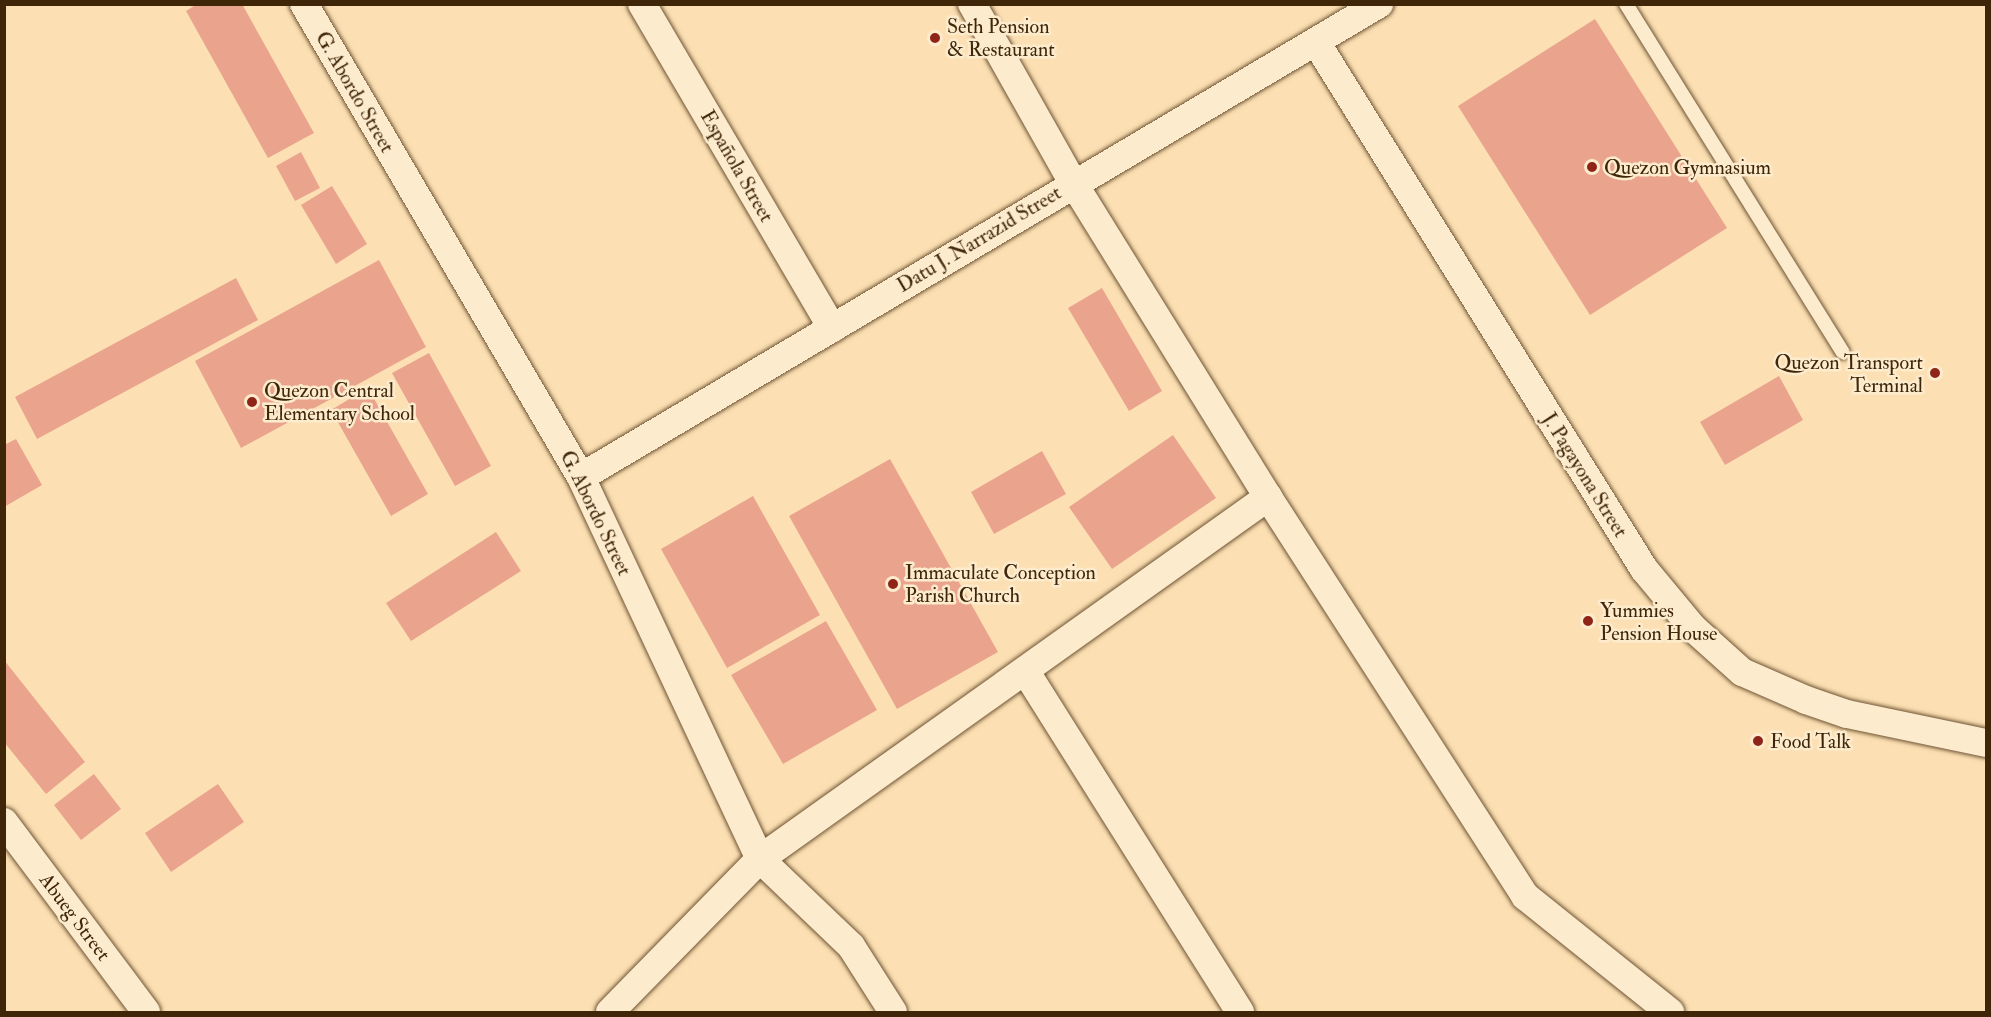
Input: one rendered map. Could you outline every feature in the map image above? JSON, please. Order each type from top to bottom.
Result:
[{"type":"street","name":"G. Abordo Street","points":[[304,4],[581,477],[760,859],[850,946],[893,1012]]},
{"type":"street","name":"Española Street","points":[[642,4],[832,328]]},
{"type":"street","points":[[972,4],[1073,183],[1268,497],[1526,897],[1670,1012]]},
{"type":"street","name":"Datu J. Narrazid Street","points":[[581,477],[1073,183],[1379,4]]},
{"type":"street","name":"J. Pagayona Street","points":[[1316,42],[1644,569],[1694,628],[1742,672],[1806,700],[1847,714],[1986,743]]},
{"type":"street","points":[[610,1012],[760,859],[1026,672],[1268,497]]},
{"type":"street","points":[[1026,672],[1240,1012]]},
{"type":"street","name":"Abueg Street","points":[[4,822],[146,1012]]},
{"type":"lane","points":[[1626,4],[1843,352]]},
{"type":"building","points":[[197,4],[242,4],[314,133],[268,158],[186,11]]},
{"type":"building","name":"Quezon Gymnasium","points":[[1595,19],[1727,228],[1590,315],[1458,106]]},
{"type":"building","points":[[301,152],[320,188],[295,201],[276,166]]},
{"type":"building","points":[[332,186],[367,244],[336,264],[301,205]]},
{"type":"building","points":[[379,260],[426,347],[241,448],[195,361]]},
{"type":"building","points":[[236,278],[258,320],[37,439],[15,397]]},
{"type":"building","points":[[1102,288],[1162,391],[1129,411],[1068,308]]},
{"type":"building","points":[[429,353],[491,466],[455,486],[392,373]]},
{"type":"building","points":[[1779,376],[1803,420],[1725,465],[1700,422]]},
{"type":"building","points":[[368,388],[428,494],[391,516],[331,410]]},
{"type":"building","points":[[1173,435],[1216,498],[1112,569],[1069,507]]},
{"type":"building","points":[[16,439],[42,485],[4,507],[4,445]]},
{"type":"building","points":[[1042,451],[1066,494],[994,534],[971,492]]},
{"type":"building","name":"Immaculate Conception Parish Church","points":[[890,459],[998,652],[897,709],[789,516]]},
{"type":"building","points":[[753,496],[820,615],[727,668],[661,549]]},
{"type":"building","points":[[496,532],[521,571],[411,641],[386,603]]},
{"type":"building","points":[[826,621],[877,710],[783,764],[731,675]]},
{"type":"building","points":[[4,660],[85,762],[46,794],[4,742]]},
{"type":"building","points":[[94,774],[121,809],[81,840],[54,805]]},
{"type":"building","points":[[218,784],[244,822],[171,872],[145,833]]},
{"type":"place","name":"Seth Pension & Restaurant","points":[[935,38]]},
{"type":"place","name":"Quezon Gymnasium","points":[[1592,167]]},
{"type":"place","name":"Quezon Transport Terminal","points":[[1935,373]]},
{"type":"place","name":"Quezon Central Elementary School","points":[[252,402]]},
{"type":"place","name":"Immaculate Conception Parish Church","points":[[893,584]]},
{"type":"place","name":"Yummies Pension House","points":[[1588,621]]},
{"type":"place","name":"Food Talk","points":[[1758,741]]}]
